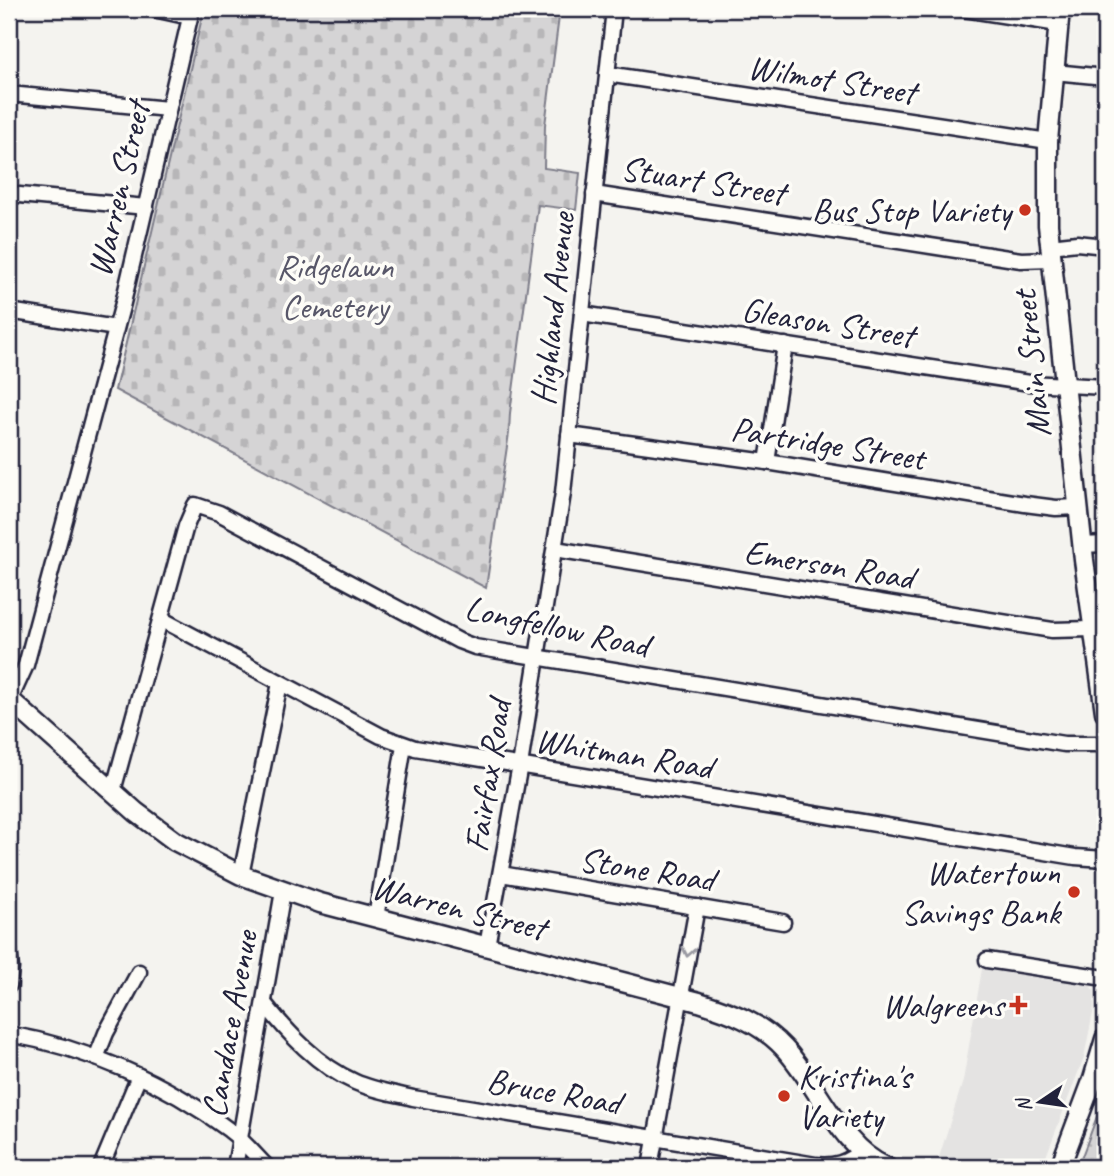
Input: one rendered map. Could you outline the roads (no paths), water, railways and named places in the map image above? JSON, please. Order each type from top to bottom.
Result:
[{"type":"main road","name":"Main Street","points":[[1059,16],[1048,141],[1050,252],[1082,545],[1105,712]]},
{"type":"main road","name":"Warren Street","points":[[9,700],[136,813],[175,841],[241,874],[283,891],[376,918],[680,997],[749,1021],[772,1037],[806,1074],[838,1122],[862,1151],[886,1167]]},
{"type":"main road","points":[[1060,1167],[1105,1039]]},
{"type":"street","points":[[154,9],[191,13]]},
{"type":"street","name":"Highland Avenue","points":[[544,615],[569,435],[614,9]]},
{"type":"street","points":[[964,9],[1059,16]]},
{"type":"street","name":"Warren Street","points":[[9,700],[26,665],[116,328],[191,13]]},
{"type":"street","points":[[1054,72],[1105,77]]},
{"type":"street","name":"Wilmot Street","points":[[607,74],[1048,141]]},
{"type":"street","points":[[9,94],[169,109]]},
{"type":"street","points":[[9,194],[146,207]]},
{"type":"street","name":"Stuart Street","points":[[594,194],[1021,261],[1077,243],[1105,246]]},
{"type":"street","points":[[9,311],[116,328]]},
{"type":"street","name":"Gleason Street","points":[[582,314],[1029,383],[1105,387]]},
{"type":"street","points":[[766,463],[785,345]]},
{"type":"street","name":"Partridge Street","points":[[569,435],[1033,505],[1078,507]]},
{"type":"street","name":"Longfellow Road","points":[[113,791],[187,520],[195,505],[219,513],[464,644],[1064,744],[1105,744]]},
{"type":"street","points":[[1082,545],[1105,544]]},
{"type":"street","name":"Emerson Road","points":[[555,549],[1052,630],[1093,629]]},
{"type":"street","name":"Fairfax Road","points":[[487,946],[544,615]]},
{"type":"street","name":"Whitman Road","points":[[161,619],[381,736],[404,745],[1075,857],[1105,859]]},
{"type":"street","points":[[241,874],[280,683]]},
{"type":"street","points":[[376,918],[404,745]]},
{"type":"street","name":"Stone Road","points":[[501,874],[783,922]]},
{"type":"street","name":"Candace Avenue","points":[[234,1167],[283,891]]},
{"type":"street","points":[[650,1167],[697,907]]},
{"type":"street","points":[[9,950],[9,985]]},
{"type":"street","points":[[988,960],[1105,978]]},
{"type":"street","points":[[96,1058],[106,1033],[139,972]]},
{"type":"street","name":"Bruce Road","points":[[264,1003],[283,1026],[333,1070],[376,1089],[413,1098],[826,1166],[846,1162],[862,1151]]},
{"type":"street","points":[[9,1034],[96,1058],[139,1076],[196,1109],[239,1139],[267,1167]]},
{"type":"street","points":[[101,1167],[139,1076]]},
{"type":"place","name":"Bus Stop Variety","points":[[1025,210]]},
{"type":"place","name":"Watertown Savings Bank","points":[[1074,892]]},
{"type":"place","name":"Walgreens","points":[[1018,1005]]},
{"type":"place","name":"Kristina's Variety","points":[[784,1096]]},
{"type":"park label","name":"Ridgelawn Cemetery","points":[[335,286]]}]
